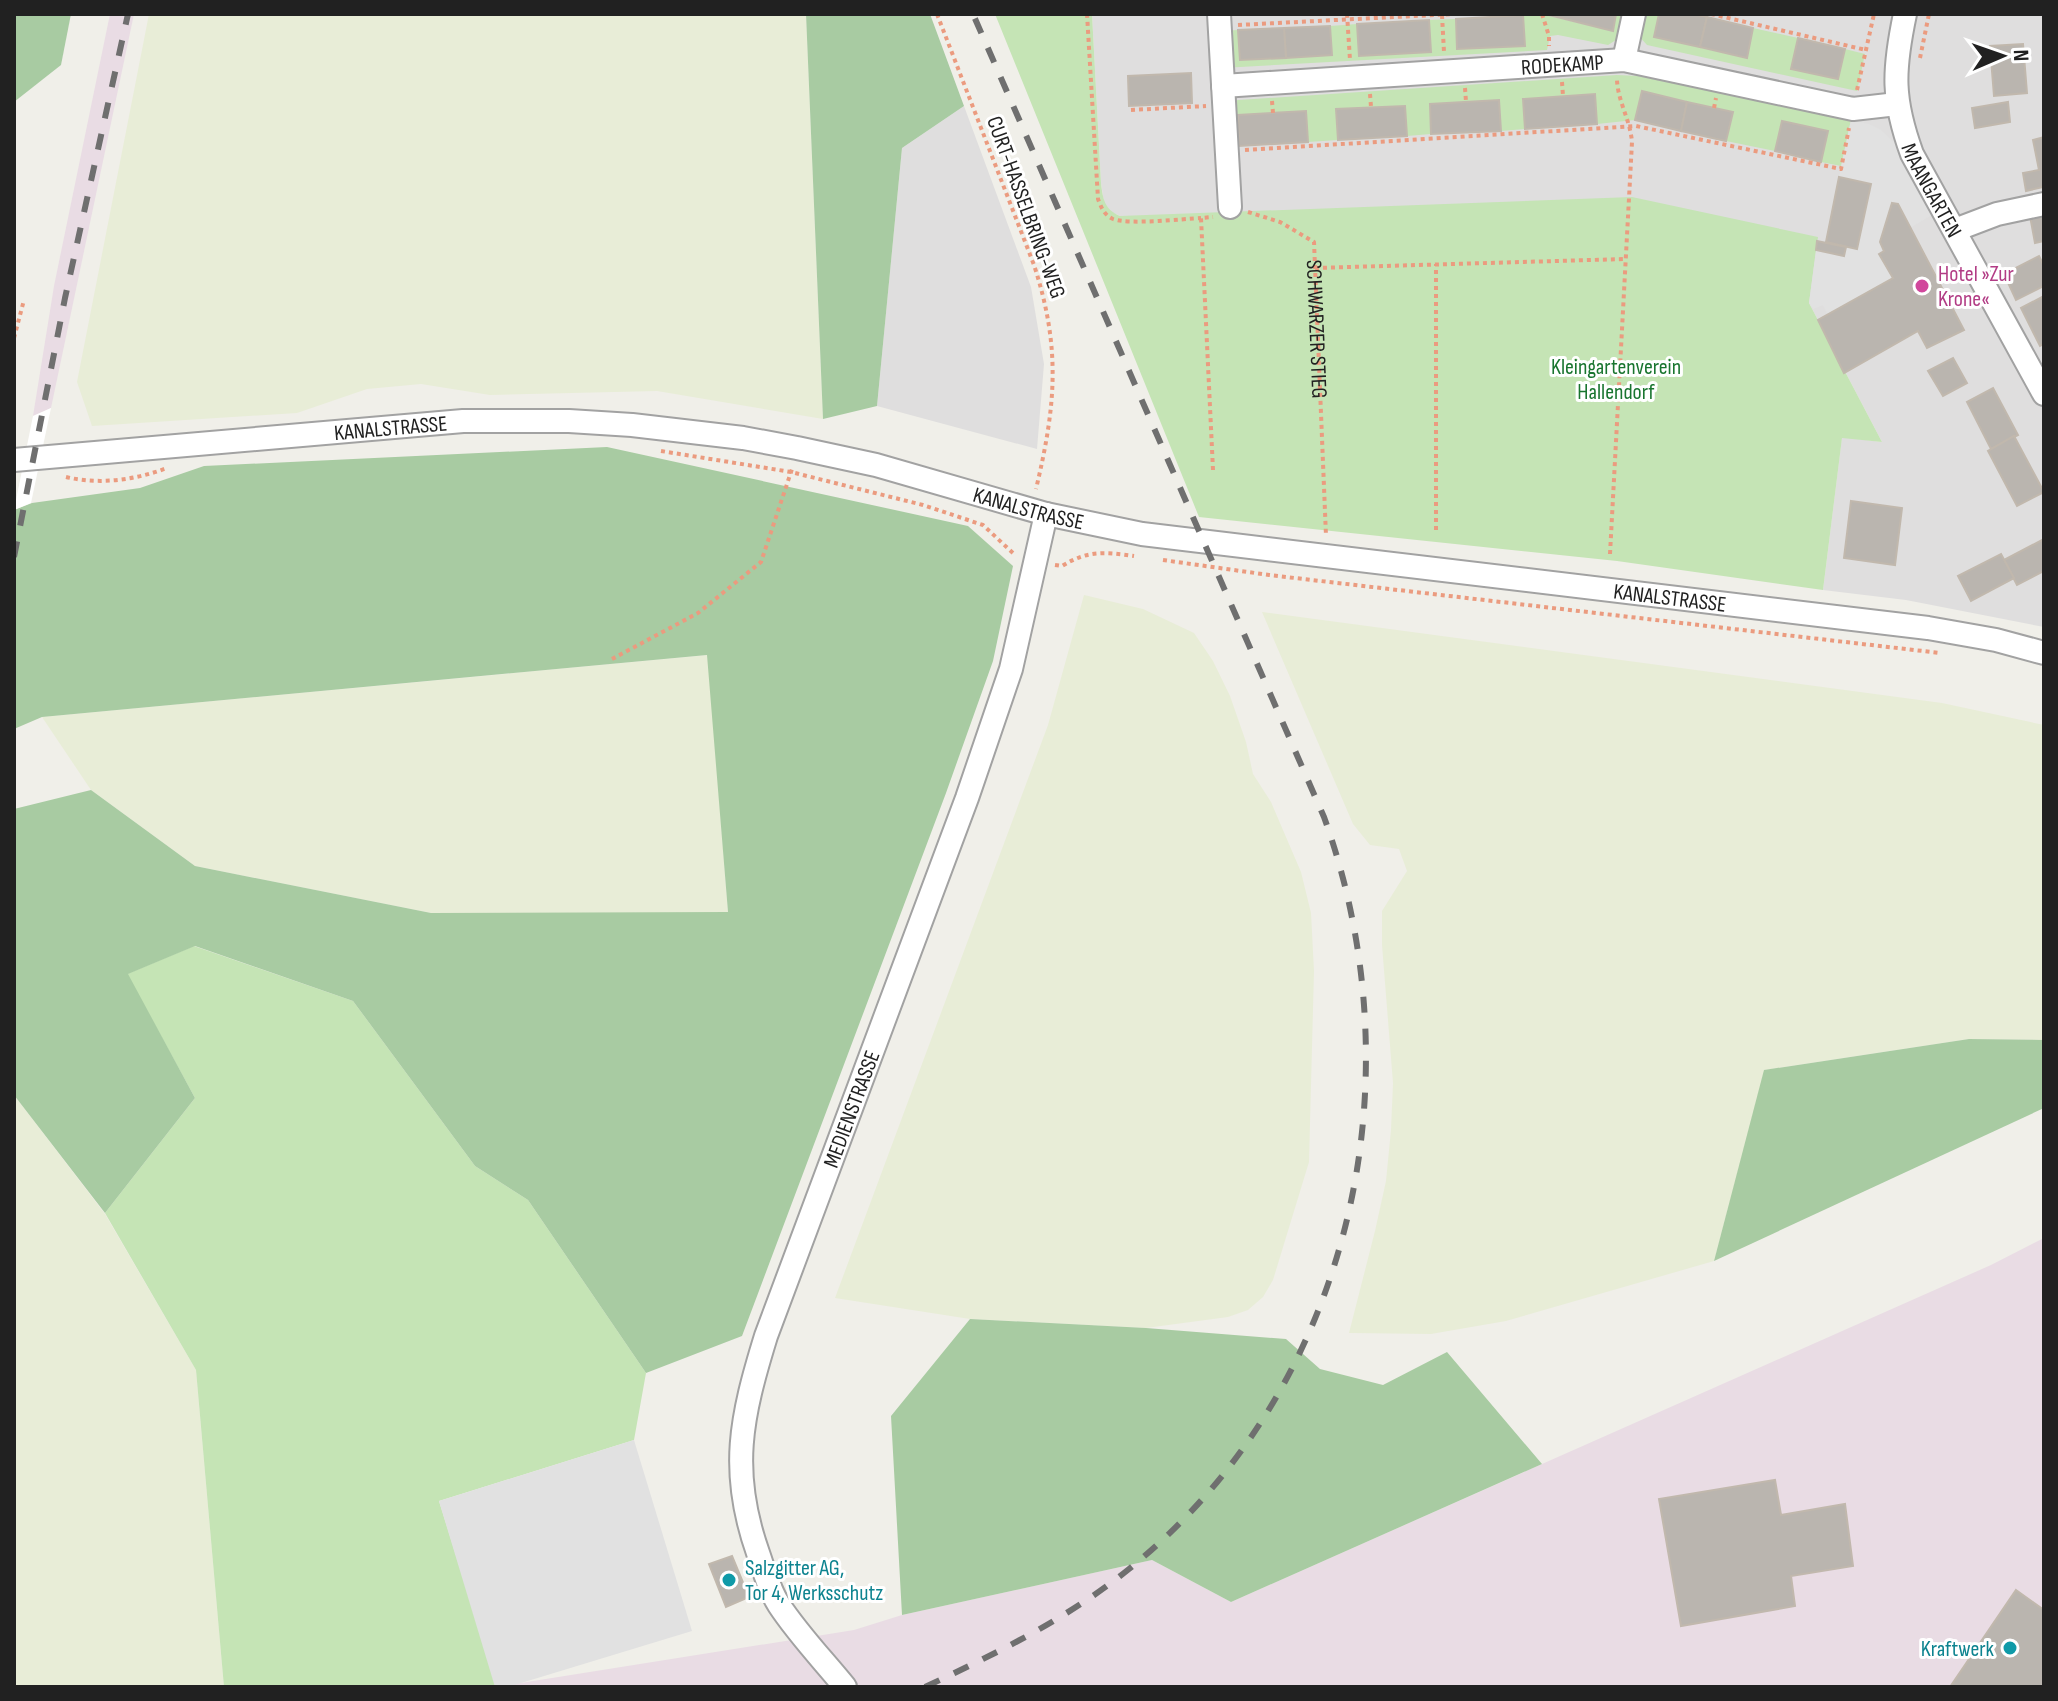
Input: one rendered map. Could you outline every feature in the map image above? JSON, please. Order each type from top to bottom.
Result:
[{"type":"street","points":[[1624,60],[1634,14]]},
{"type":"street","name":"MAANGARTEN","points":[[1905,14],[1896,58],[1897,104],[1912,154],[2044,394]]},
{"type":"street","points":[[1219,20],[1230,207]]},
{"type":"street","name":"RODEKAMP","points":[[1224,96],[1351,77],[1624,60],[1857,108],[1897,104]]},
{"type":"street","points":[[1955,230],[1997,214],[2044,204]]},
{"type":"street","name":"KANALSTRASSE","points":[[14,460],[463,421],[569,421],[632,425],[743,438],[876,465],[1039,512],[1129,532],[1928,628],[1996,640],[2044,653]]},
{"type":"street","name":"MEDIENSTRASSE","points":[[844,1686],[778,1603],[765,1574],[747,1521],[740,1480],[741,1433],[748,1394],[766,1336],[972,783],[1011,669],[1035,560],[1039,512]]},
{"type":"path","name":"CURT-HASSELBRING-WEG","points":[[937,14],[1047,303],[1054,375],[1053,407],[1039,512]]},
{"type":"path","points":[[1087,14],[1098,199],[1102,210],[1113,219],[1131,221],[1224,216],[1230,207]]},
{"type":"path","points":[[1219,20],[1454,14]]},
{"type":"path","points":[[1542,14],[1549,36],[1547,65]]},
{"type":"path","points":[[1711,14],[1866,50]]},
{"type":"path","points":[[1227,151],[1631,126],[1841,169],[1857,108],[1857,91],[1874,14]]},
{"type":"path","points":[[1918,68],[1929,14]]},
{"type":"path","points":[[1442,15],[1447,71]]},
{"type":"path","points":[[1348,17],[1351,77]]},
{"type":"path","points":[[1610,554],[1631,126],[1621,107],[1617,85],[1617,75],[1624,60]]},
{"type":"path","points":[[1131,110],[1224,96]]},
{"type":"path","name":"SCHWARZER STIEG","points":[[1230,207],[1280,222],[1314,242],[1325,582]]},
{"type":"path","points":[[1201,218],[1213,470]]},
{"type":"path","points":[[1315,268],[1626,259]]},
{"type":"path","points":[[1436,264],[1436,530]]},
{"type":"path","points":[[14,338],[24,300]]},
{"type":"path","points":[[612,659],[698,613],[761,562],[797,448]]},
{"type":"path","name":"KANALSTRASSE","points":[[652,450],[791,472],[966,518],[983,525],[1015,555],[1062,566],[1079,555],[1147,557]]},
{"type":"path","points":[[59,475],[80,480],[138,479],[167,468]]},
{"type":"path","name":"KANALSTRASSE","points":[[1161,559],[1325,582],[1954,655]]},
{"type":"shaded area","points":[[110,14],[134,14],[51,408],[33,416],[54,286]]},
{"type":"shaded area","points":[[1092,14],[2044,14],[2044,627],[1906,600],[1823,590],[1842,437],[1882,442],[1809,303],[1151,216],[1120,216],[1111,212],[1104,203],[1101,183]]},
{"type":"shaded area","points":[[964,106],[1031,287],[1044,364],[1037,449],[877,406],[902,148]]},
{"type":"shaded area","points":[[1851,120],[1881,130],[1895,143],[1907,159],[1935,213],[1910,228],[1898,204],[1892,203],[1880,242],[1884,251],[1880,254],[1893,278],[1828,316],[1823,305],[1813,309],[1809,303],[1816,250],[1843,256],[1846,247],[1857,248],[1871,184],[1839,177]]},
{"type":"shaded area","points":[[2044,1238],[2044,1687],[496,1687],[854,1630],[902,1615],[1152,1560],[1231,1602],[1991,1265]]},
{"type":"shaded area","points":[[634,1440],[692,1631],[508,1687],[495,1687],[439,1501]]},
{"type":"green space","points":[[14,14],[71,14],[61,65],[14,102]]},
{"type":"green space","points":[[149,14],[806,14],[823,419],[657,391],[490,395],[421,384],[367,389],[297,413],[92,426],[77,382]]},
{"type":"green space","points":[[806,14],[930,14],[964,106],[902,148],[877,406],[823,419]]},
{"type":"green space","name":"Kleingartenverein Hallendorf","points":[[995,14],[1092,14],[1102,189],[1107,207],[1120,216],[1632,197],[1818,237],[1809,303],[1882,442],[1842,438],[1823,590],[1617,561],[1199,517]]},
{"type":"green space","points":[[1616,14],[1622,14],[1616,40],[1608,45],[1558,35],[1550,36],[1547,50],[1222,68],[1220,31],[1238,30],[1240,60],[1331,55],[1330,26],[1357,24],[1359,55],[1429,20],[1456,19],[1458,49],[1524,46],[1523,15],[1545,15],[1612,31]]},
{"type":"green space","points":[[1643,14],[1659,14],[1654,37],[1746,58],[1753,28],[1798,38],[1791,69],[1837,79],[1845,49],[1865,54],[1857,91],[1647,45],[1638,35]]},
{"type":"green space","points":[[1638,76],[1851,120],[1841,166],[1821,162],[1828,132],[1782,121],[1775,151],[1726,141],[1732,112],[1642,91],[1635,120],[1597,124],[1595,95],[1523,99],[1525,129],[1501,131],[1430,104],[1431,134],[1407,136],[1405,106],[1337,109],[1338,140],[1308,142],[1306,111],[1238,115],[1239,146],[1227,147],[1224,101]]},
{"type":"green space","points":[[607,447],[968,526],[1013,566],[993,661],[742,1336],[646,1373],[528,1200],[475,1166],[353,1001],[195,946],[128,974],[195,1098],[105,1213],[14,1095],[14,809],[91,790],[195,866],[431,913],[728,912],[707,655],[42,717],[14,729],[14,510],[32,503],[140,488],[204,466]]},
{"type":"green space","points":[[1084,595],[1143,609],[1194,633],[1213,661],[1230,696],[1253,774],[1271,802],[1301,872],[1311,913],[1314,971],[1309,1162],[1273,1280],[1263,1297],[1248,1310],[1228,1317],[1146,1328],[970,1319],[835,1298],[1048,725]]},
{"type":"green space","points":[[1262,612],[1942,703],[2044,725],[2044,1040],[1969,1039],[1765,1070],[1714,1261],[1506,1321],[1431,1334],[1349,1333],[1386,1181],[1391,1130],[1393,1083],[1382,911],[1407,871],[1399,849],[1370,845],[1353,824]]},
{"type":"green space","points":[[708,655],[728,913],[431,913],[195,866],[91,790],[42,717]]},
{"type":"green space","points":[[194,946],[353,1001],[475,1166],[528,1200],[646,1373],[634,1440],[439,1501],[497,1687],[224,1687],[196,1370],[105,1213],[195,1098],[127,974]]},
{"type":"green space","points":[[1969,1039],[2044,1040],[2044,1108],[1714,1261],[1764,1070]]},
{"type":"green space","points":[[14,1095],[105,1214],[196,1370],[224,1687],[14,1687]]},
{"type":"green space","points":[[970,1319],[1286,1339],[1320,1369],[1383,1385],[1447,1352],[1542,1464],[1231,1602],[1152,1560],[902,1615],[891,1416]]},
{"type":"pier","points":[[51,408],[31,503],[14,510],[33,416]]},
{"type":"building","points":[[1545,14],[1616,14],[1613,31]]},
{"type":"building","points":[[1659,14],[1707,17],[1700,47],[1654,37]]},
{"type":"building","points":[[1523,15],[1525,46],[1457,49],[1456,19]]},
{"type":"building","points":[[1707,17],[1753,28],[1747,58],[1700,47]]},
{"type":"building","points":[[1429,20],[1431,52],[1359,56],[1357,24]]},
{"type":"building","points":[[1330,26],[1332,55],[1286,58],[1284,28]]},
{"type":"building","points":[[1284,28],[1286,58],[1240,60],[1238,30]]},
{"type":"building","points":[[1798,38],[1845,49],[1838,79],[1791,69]]},
{"type":"building","points":[[2023,44],[2027,93],[1994,96],[1990,46]]},
{"type":"building","points":[[1191,73],[1192,103],[1129,106],[1128,76]]},
{"type":"building","points":[[1642,91],[1687,102],[1681,131],[1635,120]]},
{"type":"building","points":[[1595,94],[1597,124],[1525,129],[1523,99]]},
{"type":"building","points":[[1499,100],[1501,131],[1431,134],[1430,104]]},
{"type":"building","points":[[1687,102],[1733,112],[1726,141],[1681,131]]},
{"type":"building","points":[[2008,102],[2010,122],[1975,128],[1972,108]]},
{"type":"building","points":[[1405,106],[1407,136],[1338,140],[1336,109]]},
{"type":"building","points":[[1306,111],[1308,142],[1239,146],[1238,115]]},
{"type":"building","points":[[1782,121],[1828,131],[1821,162],[1775,151]]},
{"type":"building","points":[[2044,137],[2044,190],[2043,187],[2026,191],[2023,173],[2039,170],[2033,140]]},
{"type":"building","points":[[1839,177],[1871,184],[1857,249],[1826,242]]},
{"type":"building","points":[[1892,203],[1898,204],[1964,330],[1927,348],[1918,331],[1844,373],[1818,320],[1893,278],[1879,254],[1884,251],[1880,242]]},
{"type":"building","points":[[2044,213],[2044,241],[2035,243],[2030,216]]},
{"type":"building","points":[[1817,241],[1846,247],[1844,256],[1816,250]]},
{"type":"building","points":[[2039,256],[2044,266],[2044,286],[2016,300],[2004,274]]},
{"type":"building","points":[[2044,296],[2044,344],[2040,346],[2021,308]]},
{"type":"building","points":[[1953,358],[1967,383],[1943,396],[1928,371]]},
{"type":"building","points":[[1993,388],[2018,435],[1991,449],[1967,402]]},
{"type":"building","points":[[2014,436],[2044,492],[2017,506],[1988,451]]},
{"type":"building","points":[[1851,501],[1902,508],[1895,565],[1844,558]]},
{"type":"building","points":[[2044,539],[2044,571],[2017,585],[2004,560]]},
{"type":"building","points":[[2001,554],[2014,578],[1971,601],[1958,576]]},
{"type":"building","points":[[1775,1480],[1781,1515],[1845,1504],[1853,1566],[1791,1576],[1795,1606],[1681,1626],[1659,1499]]},
{"type":"building","name":"Salzgitter AG, Tor 4, Werksschutz","points":[[732,1556],[749,1597],[726,1607],[709,1564]]},
{"type":"building","name":"Kraftwerk","points":[[2016,1590],[2044,1610],[2044,1687],[1950,1687]]},
{"type":"railway","points":[[14,557],[65,298],[128,14]]},
{"type":"railway","points":[[925,1687],[1005,1648],[1081,1604],[1129,1569],[1205,1496],[1267,1413],[1314,1322],[1346,1224],[1363,1123],[1365,1021],[1352,918],[1324,817],[973,14]]},
{"type":"place","name":"Hotel »Zur Krone«","points":[[1922,286]]},
{"type":"place","name":"Salzgitter AG, Tor 4, Werksschutz","points":[[729,1580]]},
{"type":"place","name":"Kraftwerk","points":[[2010,1648]]}]
